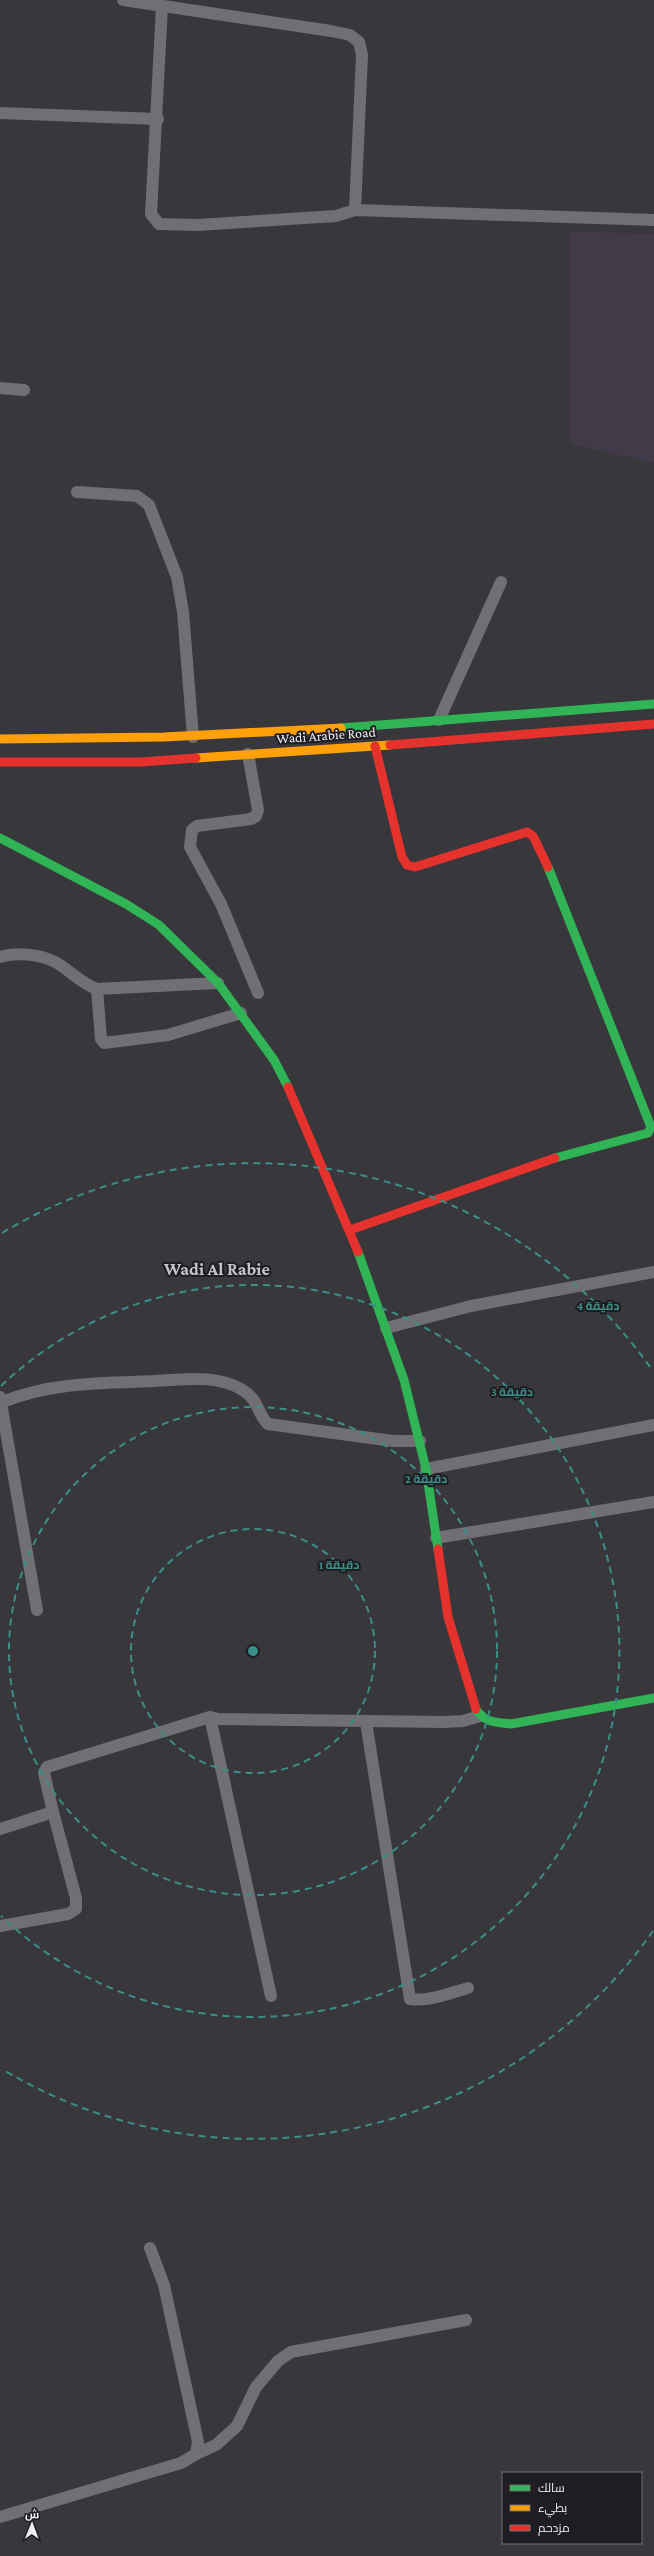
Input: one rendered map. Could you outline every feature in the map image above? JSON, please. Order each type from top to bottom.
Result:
[{"type":"main road","name":"Wadi Arabie Road","points":[[0,739],[77,740],[193,737],[654,704]]},
{"type":"main road","name":"Wadi Arabie Road","points":[[0,762],[142,762],[375,746],[654,724]]},
{"type":"main road","points":[[350,1230],[538,1163],[648,1133],[651,1127],[547,865],[533,836],[527,832],[517,834],[415,867],[407,865],[402,857],[375,746]]},
{"type":"main road","points":[[0,838],[126,904],[160,925],[218,983],[274,1060],[291,1092],[350,1230],[404,1380],[426,1469],[448,1617],[472,1702],[480,1716],[497,1724],[511,1724],[654,1698]]},
{"type":"street","points":[[123,0],[331,31],[350,35],[359,42],[362,55],[355,210]]},
{"type":"street","points":[[162,6],[158,119],[151,214],[159,224],[198,225],[336,216],[355,210],[654,220]]},
{"type":"street","points":[[0,113],[158,119]]},
{"type":"street","points":[[0,388],[24,390]]},
{"type":"street","points":[[77,492],[137,496],[149,505],[177,577],[183,612],[193,737]]},
{"type":"street","points":[[439,720],[501,582]]},
{"type":"street","points":[[248,754],[258,810],[256,816],[250,820],[197,826],[192,830],[190,847],[221,904],[258,993]]},
{"type":"street","points":[[0,956],[21,954],[55,962],[85,985],[97,989],[218,983]]},
{"type":"street","points":[[97,989],[101,1039],[104,1043],[168,1035],[241,1013]]},
{"type":"street","points":[[386,1328],[471,1306],[654,1272]]},
{"type":"street","points":[[37,1610],[0,1401],[48,1389],[77,1384],[204,1379],[228,1382],[242,1390],[258,1405],[263,1419],[268,1424],[393,1441],[420,1441]]},
{"type":"street","points":[[426,1469],[654,1426]]},
{"type":"street","points":[[436,1538],[654,1502]]},
{"type":"street","points":[[0,1926],[68,1914],[76,1909],[76,1898],[44,1772],[47,1767],[210,1717],[218,1719],[443,1722],[463,1721],[480,1716]]},
{"type":"street","points":[[210,1717],[271,1996]]},
{"type":"street","points":[[366,1722],[410,1998],[433,1997],[468,1988]]},
{"type":"street","points":[[0,1828],[53,1812]]},
{"type":"street","points":[[150,2248],[164,2285],[198,2442],[196,2454]]},
{"type":"street","points":[[0,2517],[181,2463],[216,2445],[237,2426],[256,2387],[278,2361],[291,2352],[466,2320]]},
{"type":"shaded area","points":[[569,231],[654,234],[654,463],[570,444]]},
{"type":"traffic: fast","points":[[341,728],[654,704]]},
{"type":"traffic: fast","points":[[0,838],[126,904],[159,925],[218,983],[274,1060],[288,1087]]},
{"type":"traffic: fast","points":[[548,867],[651,1127],[648,1133],[555,1158]]},
{"type":"traffic: fast","points":[[358,1252],[404,1380],[426,1469],[438,1549]]},
{"type":"traffic: fast","points":[[476,1709],[479,1714],[491,1721],[511,1724],[654,1698]]},
{"type":"traffic: slow","points":[[0,739],[164,737],[341,728]]},
{"type":"traffic: slow","points":[[196,758],[390,745]]},
{"type":"traffic: jam","points":[[390,745],[654,724]]},
{"type":"traffic: jam","points":[[375,746],[402,857],[407,865],[415,867],[527,832],[533,836],[548,867]]},
{"type":"traffic: jam","points":[[0,762],[141,762],[196,758]]},
{"type":"traffic: jam","points":[[288,1087],[358,1252]]},
{"type":"traffic: jam","points":[[350,1230],[555,1158]]},
{"type":"traffic: jam","points":[[438,1549],[448,1617],[476,1709]]},
{"type":"district","name":"Wadi Al Rabie","points":[[217,1269]]}]
